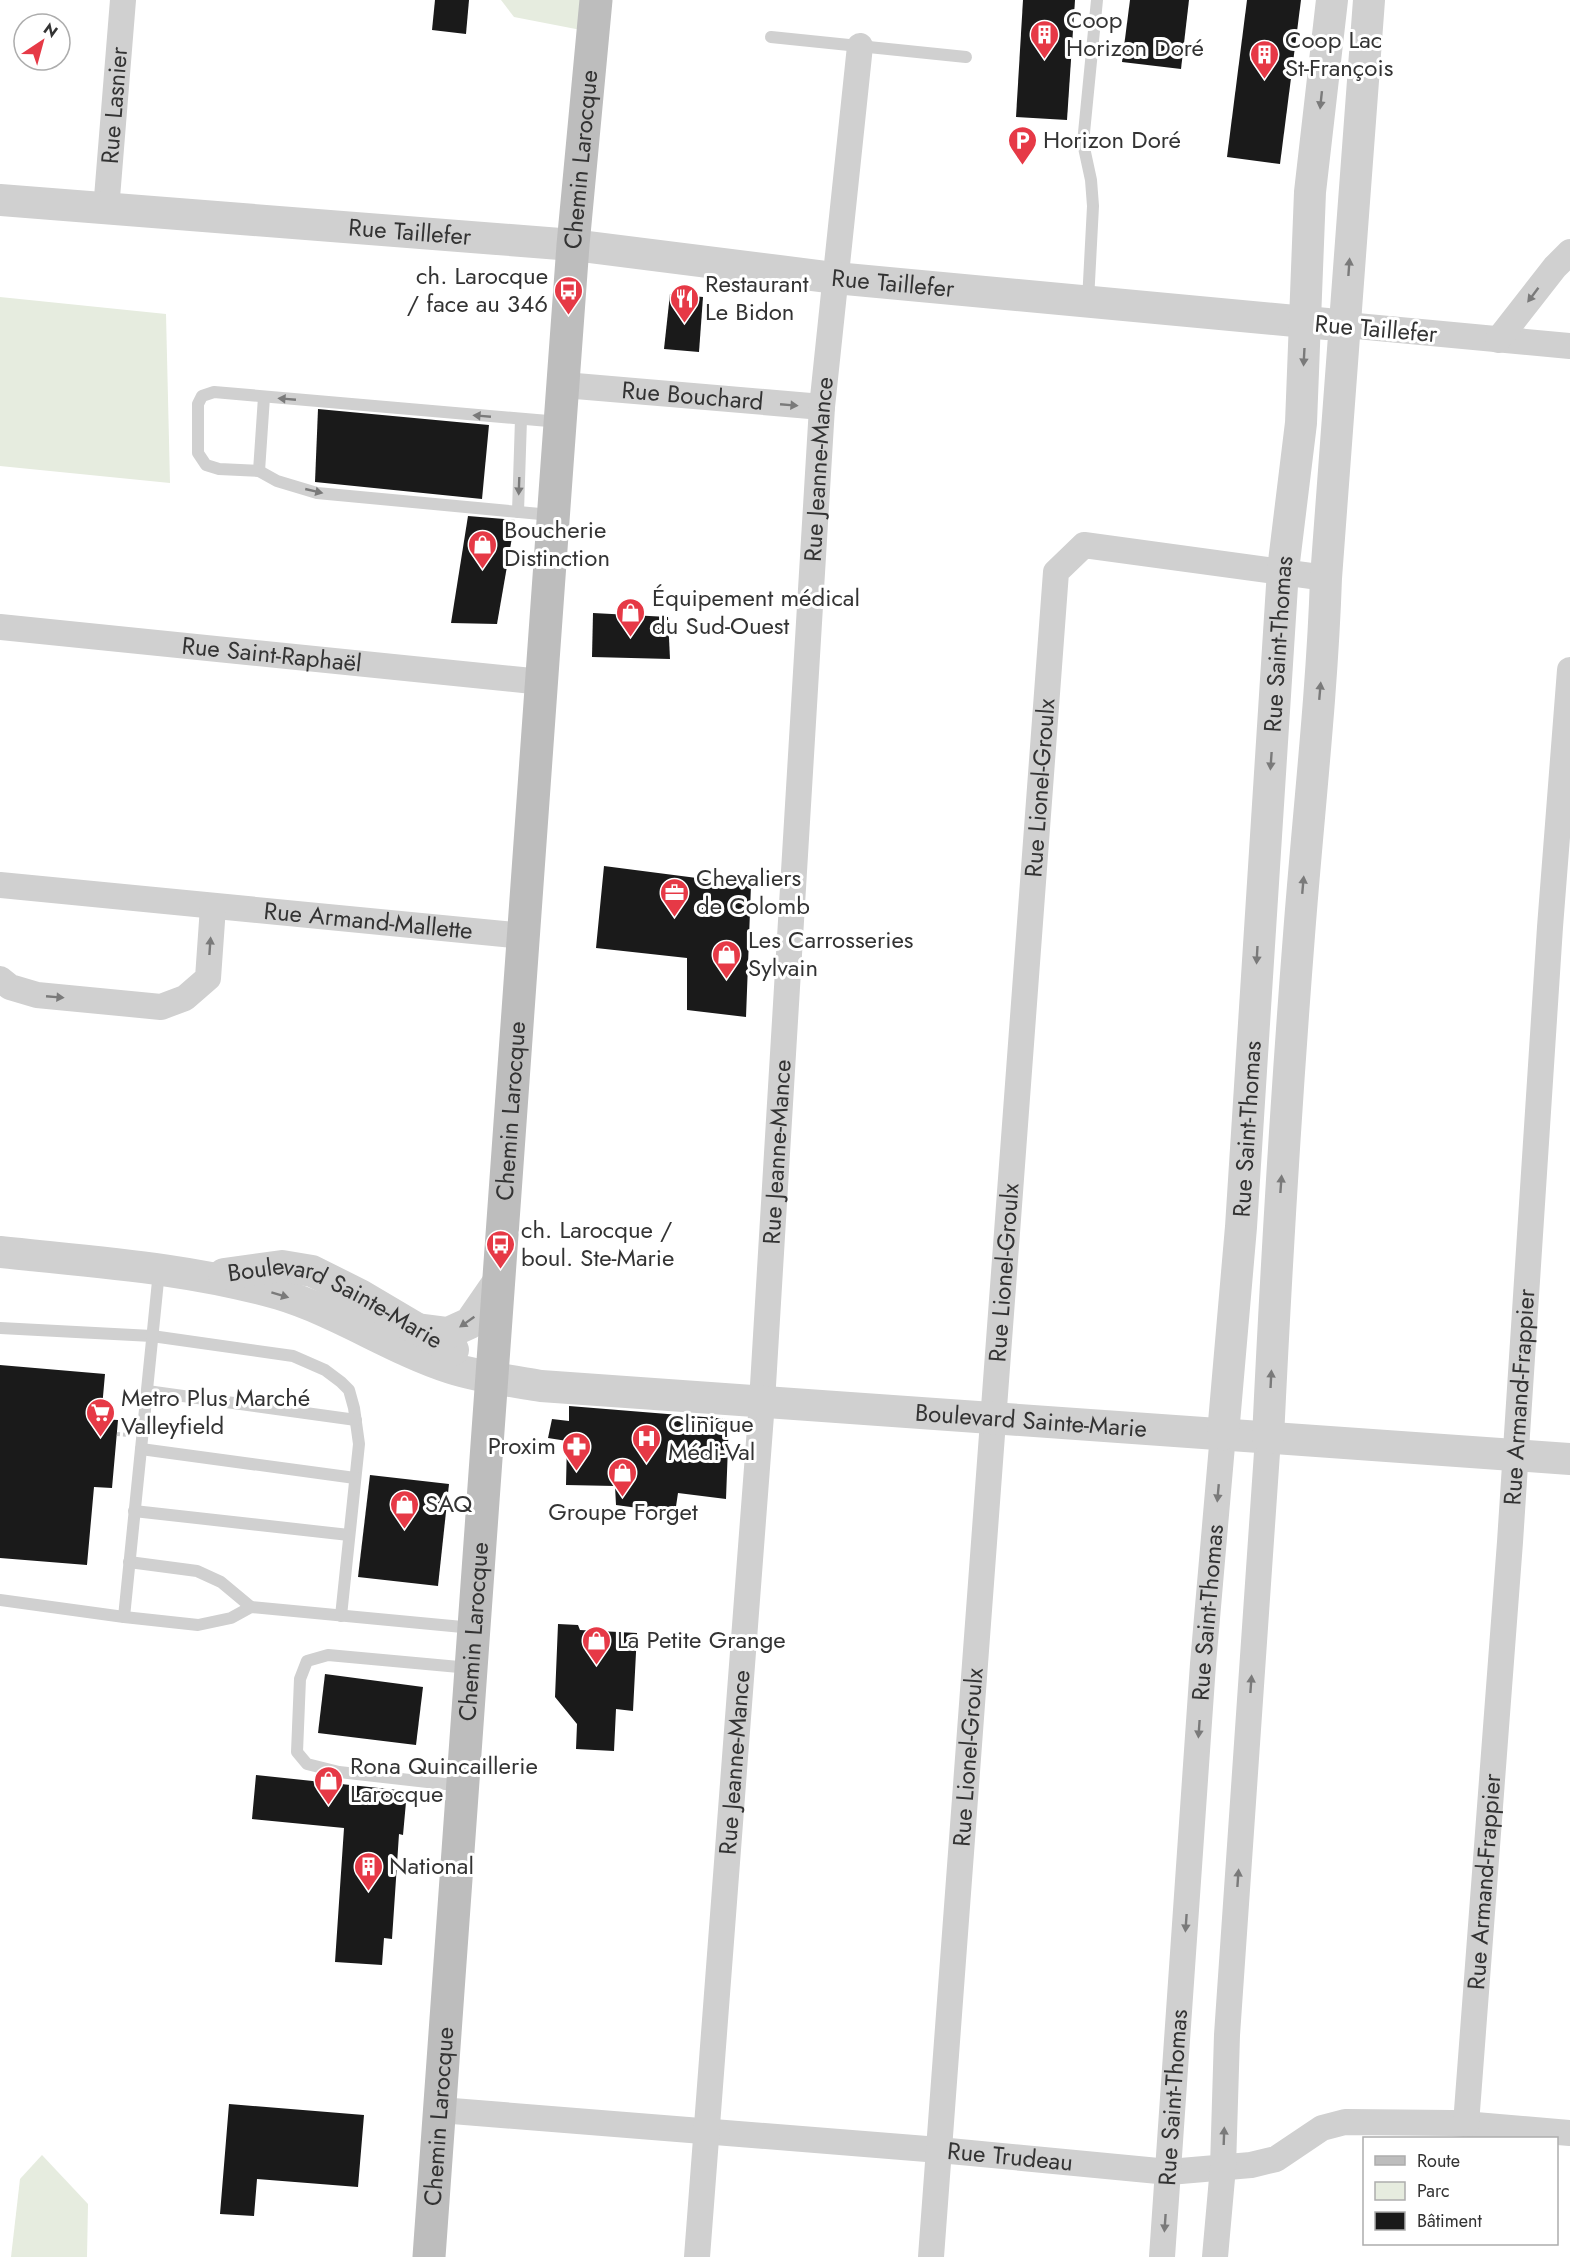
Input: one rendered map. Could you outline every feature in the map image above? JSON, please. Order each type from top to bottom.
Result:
[{"type":"main road","name":"Chemin Larocque","points":[[429,2257],[573,245],[596,0]]},
{"type":"street","name":"Rue Lasnier","points":[[106,210],[123,0]]},
{"type":"street","name":"Rue Saint-Thomas","points":[[1162,2257],[1202,1676],[1241,1227],[1283,570],[1301,423],[1310,192],[1332,0]]},
{"type":"street","name":"Rue Saint-Thomas","points":[[1215,2257],[1223,2167],[1227,2035],[1268,1437],[1280,1196],[1299,934],[1323,656],[1326,578],[1369,0]]},
{"type":"street","name":"Rue Jeanne-Mance","points":[[697,2257],[762,1402],[822,408],[860,46]]},
{"type":"street","name":"Rue Taillefer","points":[[0,200],[573,245],[835,278],[1570,346]]},
{"type":"street","points":[[1498,339],[1555,267],[1570,252]]},
{"type":"street","name":"Rue Bouchard","points":[[564,385],[822,408]]},
{"type":"street","name":"Rue Lionel-Groulx","points":[[932,2257],[1056,572],[1084,545],[1283,570],[1326,578]]},
{"type":"street","name":"Rue Saint-Raphaël","points":[[0,627],[542,682]]},
{"type":"street","name":"Rue Armand-Frappier","points":[[1466,2124],[1516,1455],[1570,670]]},
{"type":"street","name":"Rue Armand-Mallette","points":[[0,885],[524,936]]},
{"type":"street","points":[[0,979],[10,987],[37,995],[161,1007],[196,990],[208,978],[213,907]]},
{"type":"street","name":"Boulevard Sainte-Marie","points":[[0,1252],[203,1276],[280,1294],[313,1306],[451,1368],[541,1386],[1570,1459]]},
{"type":"street","name":"Boulevard Sainte-Marie","points":[[203,1276],[282,1266],[312,1271],[360,1295],[464,1357],[492,1377]]},
{"type":"street","points":[[416,1329],[448,1333],[470,1323],[499,1281]]},
{"type":"street","name":"Rue Trudeau","points":[[440,2110],[939,2150],[1169,2172],[1251,2165],[1276,2159],[1322,2128],[1345,2122],[1466,2124],[1570,2133]]},
{"type":"lane","points":[[1088,302],[1093,206],[1091,180],[1083,144],[1097,0]]},
{"type":"lane","points":[[771,37],[966,57]]},
{"type":"lane","points":[[554,515],[317,493],[277,481],[259,471],[219,469],[206,465],[198,453],[198,404],[202,396],[214,392],[561,423]]},
{"type":"lane","points":[[259,471],[264,397]]},
{"type":"lane","points":[[518,512],[521,419]]},
{"type":"lane","points":[[124,1617],[159,1270]]},
{"type":"lane","points":[[0,1328],[152,1336],[293,1356],[325,1370],[349,1390],[359,1444],[341,1616]]},
{"type":"lane","points":[[147,1390],[356,1420]]},
{"type":"lane","points":[[141,1449],[355,1478]]},
{"type":"lane","points":[[134,1510],[349,1535]]},
{"type":"lane","points":[[129,1562],[197,1571],[221,1582],[251,1607],[474,1629]]},
{"type":"lane","points":[[0,1600],[198,1625],[231,1618],[251,1607]]},
{"type":"lane","points":[[463,1786],[339,1772],[307,1764],[297,1752],[300,1679],[308,1661],[328,1655],[471,1668]]},
{"type":"green space","points":[[501,0],[583,0],[581,30],[514,17]]},
{"type":"green space","points":[[0,297],[166,314],[170,483],[0,466]]},
{"type":"green space","points":[[42,2155],[88,2204],[87,2257],[11,2257],[20,2179]]},
{"type":"building","points":[[435,0],[469,0],[466,34],[432,30]]},
{"type":"building","name":"Coop Horizon Doré","points":[[1023,0],[1075,0],[1067,120],[1016,117]]},
{"type":"building","points":[[1130,0],[1189,0],[1181,69],[1122,62]]},
{"type":"building","name":"Coop Lac St-François","points":[[1247,0],[1301,0],[1280,164],[1227,157]]},
{"type":"building","name":"Restaurant Le Bidon","points":[[670,294],[703,297],[699,352],[664,349]]},
{"type":"building","points":[[318,409],[489,425],[482,499],[315,482]]},
{"type":"building","name":"Boucherie Distinction","points":[[468,516],[515,520],[497,624],[451,623]]},
{"type":"building","name":"Équipement médical du Sud-Ouest","points":[[593,613],[668,617],[670,659],[592,657]]},
{"type":"building","name":"Chevaliers de Colomb","points":[[604,866],[751,885],[746,1017],[687,1010],[687,958],[596,948]]},
{"type":"building","points":[[0,1365],[105,1374],[101,1419],[118,1420],[112,1488],[94,1487],[87,1565],[0,1558]]},
{"type":"building","name":"Clinique Médi-Val","points":[[569,1406],[729,1419],[726,1499],[678,1493],[675,1513],[616,1505],[615,1486],[566,1485],[567,1441],[548,1438],[552,1419],[569,1421]]},
{"type":"building","name":"SAQ","points":[[370,1475],[449,1484],[438,1586],[358,1577]]},
{"type":"building","name":"La Petite Grange","points":[[558,1624],[578,1625],[580,1630],[637,1633],[633,1711],[616,1709],[614,1751],[576,1749],[577,1724],[555,1697]]},
{"type":"building","points":[[325,1674],[423,1687],[416,1745],[318,1733]]},
{"type":"building","points":[[256,1775],[407,1791],[403,1835],[399,1834],[392,1939],[384,1938],[382,1965],[335,1962],[344,1828],[252,1819]]},
{"type":"building","points":[[229,2104],[364,2115],[358,2187],[257,2179],[254,2216],[220,2214]]},
{"type":"place","name":"Coop Horizon Doré","points":[[1045,60]]},
{"type":"place","name":"Coop Lac St-François","points":[[1264,80]]},
{"type":"place","name":"Horizon Doré","points":[[1022,166]]},
{"type":"place","name":"ch. Larocque / face au 346","points":[[569,316]]},
{"type":"place","name":"Restaurant Le Bidon","points":[[684,324]]},
{"type":"place","name":"Boucherie Distinction","points":[[483,570]]},
{"type":"place","name":"Équipement médical du Sud-Ouest","points":[[631,638]]},
{"type":"place","name":"Chevaliers de Colomb","points":[[675,918]]},
{"type":"place","name":"Les Carrosseries Sylvain","points":[[727,980]]},
{"type":"place","name":"ch. Larocque / boul. Ste-Marie","points":[[500,1270]]},
{"type":"place","name":"Metro Plus Marché Valleyfield","points":[[100,1438]]},
{"type":"place","name":"Clinique Médi-Val","points":[[647,1464]]},
{"type":"place","name":"Proxim","points":[[577,1472]]},
{"type":"place","name":"Groupe Forget","points":[[623,1498]]},
{"type":"place","name":"SAQ","points":[[404,1530]]},
{"type":"place","name":"La Petite Grange","points":[[596,1666]]},
{"type":"place","name":"Rona Quincaillerie Larocque","points":[[329,1806]]},
{"type":"place","name":"National","points":[[368,1892]]}]
